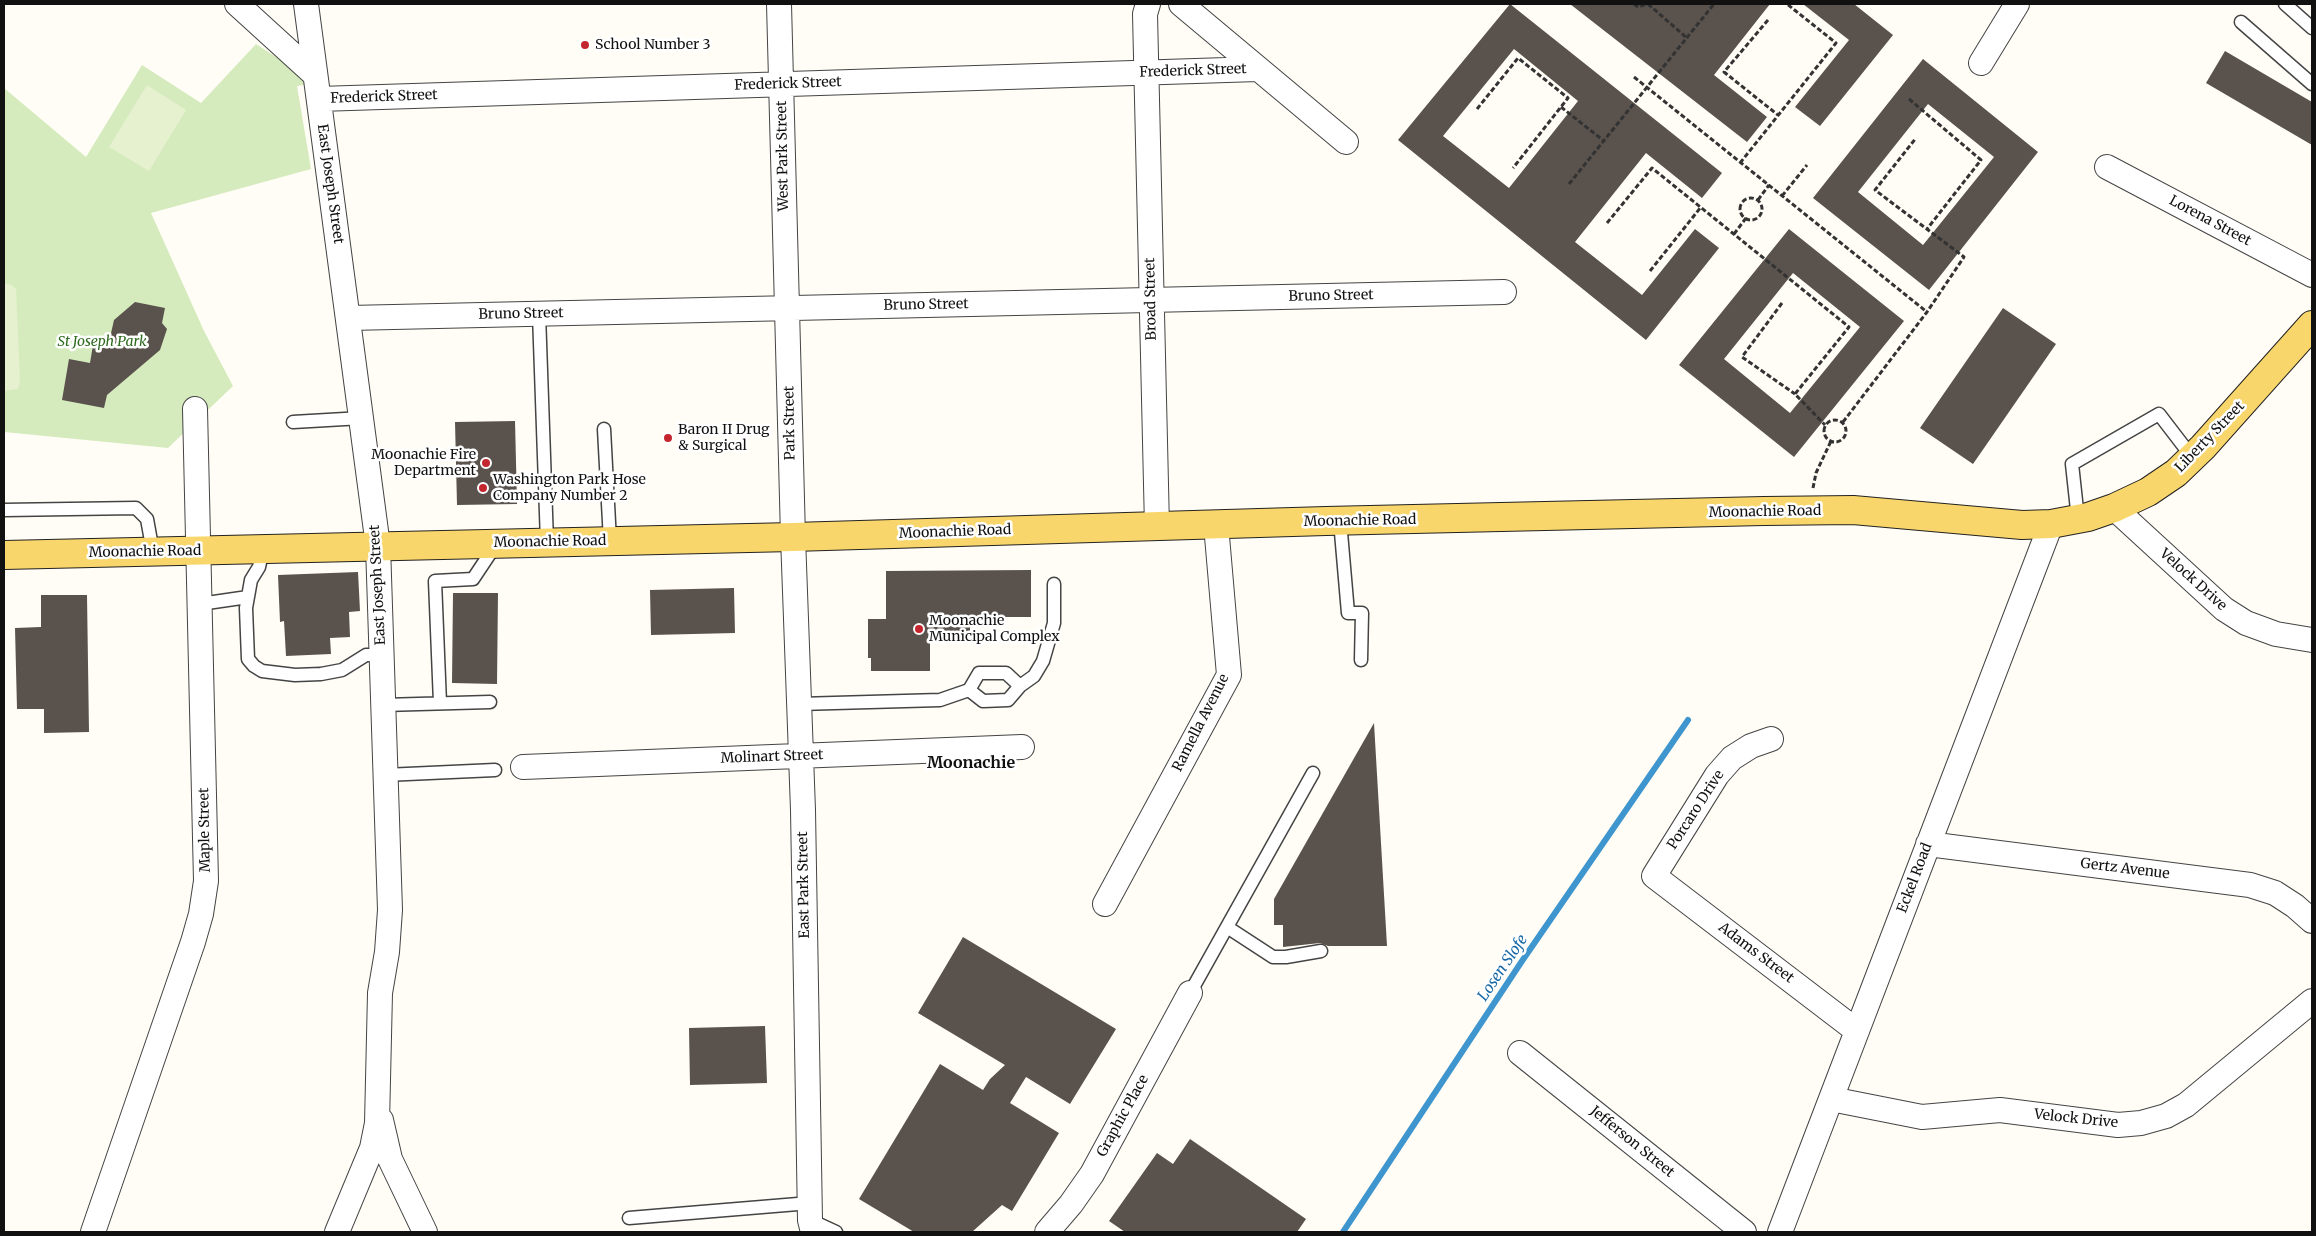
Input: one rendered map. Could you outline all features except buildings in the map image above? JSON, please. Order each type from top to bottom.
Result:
[{"type":"main road","name":"Liberty Street","points":[[1906,515],[2022,525],[2051,524],[2078,519],[2114,508],[2148,492],[2176,473],[2192,458],[2312,325]]},
{"type":"main road","name":"Moonachie Road","points":[[4,555],[1853,510],[1906,515]]},
{"type":"street","points":[[237,4],[315,75]]},
{"type":"street","name":"East Joseph Street","points":[[306,4],[378,546],[384,775],[390,910],[387,952],[380,993],[378,1122],[372,1148],[337,1232]]},
{"type":"street","name":"West Park Street","points":[[779,4],[787,308]]},
{"type":"street","name":"Broad Street","points":[[1148,4],[1145,14],[1157,527]]},
{"type":"street","points":[[1181,4],[1346,142]]},
{"type":"street","points":[[1980,63],[2017,4]]},
{"type":"street","name":"Frederick Street","points":[[319,99],[1258,68]]},
{"type":"street","name":"Lorena Street","points":[[2107,167],[2312,275]]},
{"type":"street","name":"Bruno Street","points":[[349,318],[1504,292]]},
{"type":"street","name":"Park Street","points":[[787,308],[793,537]]},
{"type":"street","name":"Maple Street","points":[[93,1232],[193,942],[201,914],[206,881],[195,409]]},
{"type":"street","name":"Velock Drive","points":[[2114,508],[2224,609],[2246,623],[2276,634],[2312,640]]},
{"type":"street","name":"Eckel Road","points":[[1780,1232],[2051,524]]},
{"type":"street","name":"Ramella Avenue","points":[[1105,904],[1229,674],[1216,525]]},
{"type":"street","name":"East Park Street","points":[[793,537],[801,756],[811,1218]]},
{"type":"street","name":"Porcaro Drive","points":[[1654,876],[1716,775],[1738,754],[1751,746],[1771,739]]},
{"type":"street","name":"Molinart Street","points":[[523,767],[1022,747]]},
{"type":"street","name":"Gertz Avenue","points":[[1928,844],[2250,885],[2275,893],[2295,906],[2312,921]]},
{"type":"street","name":"Adams Street","points":[[1654,876],[1857,1031]]},
{"type":"street","name":"Graphic Place","points":[[1054,1230],[1092,1174],[1190,993]]},
{"type":"street","name":"Velock Drive","points":[[1831,1099],[1922,1117],[2000,1110],[2118,1125],[2141,1123],[2166,1116],[2186,1105],[2312,1001]]},
{"type":"street","name":"Jefferson Street","points":[[1520,1052],[1744,1232]]},
{"type":"street","name":"East Joseph Street","points":[[379,1099],[382,1129],[390,1159],[425,1232]]},
{"type":"lane","points":[[2285,4],[2310,22]]},
{"type":"lane","points":[[2241,22],[2312,84]]},
{"type":"lane","points":[[538,314],[548,542]]},
{"type":"lane","points":[[2078,519],[2072,464],[2159,414],[2192,458]]},
{"type":"lane","points":[[294,422],[362,418]]},
{"type":"lane","points":[[604,429],[610,540]]},
{"type":"lane","points":[[4,510],[136,508],[147,519],[153,552]]},
{"type":"lane","points":[[1340,521],[1348,613],[1362,613],[1361,660]]},
{"type":"lane","points":[[440,703],[436,581],[473,579],[497,543]]},
{"type":"lane","points":[[263,549],[259,567],[251,580],[246,608],[248,659],[254,666],[262,671],[295,675],[321,674],[342,670],[366,655],[381,655]]},
{"type":"lane","points":[[968,690],[983,701],[1008,700],[1020,686],[1034,676],[1043,662],[1054,623],[1054,584]]},
{"type":"lane","points":[[200,604],[248,597]]},
{"type":"lane","points":[[799,704],[940,700],[968,690],[979,673],[1006,673],[1020,686]]},
{"type":"lane","points":[[383,705],[490,702]]},
{"type":"lane","points":[[384,775],[495,770]]},
{"type":"lane","points":[[1190,993],[1313,773]]},
{"type":"lane","points":[[1227,927],[1273,957],[1286,957],[1321,951]]},
{"type":"lane","points":[[629,1218],[811,1218],[836,1232]]},
{"type":"path","points":[[1634,4],[1638,7],[1648,4],[1686,38]]},
{"type":"path","points":[[1569,184],[1714,4]]},
{"type":"path","points":[[1740,163],[1836,43],[1788,4]]},
{"type":"path","points":[[1768,20],[1724,72],[1778,116]]},
{"type":"path","points":[[1477,108],[1518,58],[1568,98],[1513,168]]},
{"type":"path","points":[[1634,77],[1927,312]]},
{"type":"path","points":[[1909,99],[1981,160],[1927,229]]},
{"type":"path","points":[[1561,107],[1604,141]]},
{"type":"path","points":[[1843,422],[1927,312],[1964,257],[1875,190],[1916,138]]},
{"type":"path","points":[[1782,196],[1806,165]]},
{"type":"path","points":[[1607,223],[1652,168],[1849,327],[1794,394]]},
{"type":"path","points":[[1758,200],[1769,185]]},
{"type":"path","points":[[1752,197],[1758,200],[1762,206],[1761,214],[1755,219],[1746,218],[1741,212],[1742,202],[1752,197]]},
{"type":"path","points":[[1650,271],[1701,207]]},
{"type":"path","points":[[1734,234],[1746,218]]},
{"type":"path","points":[[1782,303],[1742,357],[1794,394],[1826,425]]},
{"type":"path","points":[[1836,419],[1843,422],[1846,428],[1844,438],[1838,442],[1831,441],[1824,432],[1826,425],[1836,419]]},
{"type":"path","points":[[1808,511],[1816,472],[1831,441]]},
{"type":"green space","name":"St Joseph Park","points":[[256,44],[316,83],[297,86],[311,169],[151,213],[204,331],[233,386],[168,448],[4,432],[4,88],[86,157],[142,65],[201,103]]},
{"type":"green space","points":[[147,85],[186,110],[149,171],[109,147]]},
{"type":"green space","points":[[4,283],[12,285],[16,289],[20,382],[18,389],[4,391]]},
{"type":"waterway","name":"Losen Slofe","points":[[1343,1232],[1522,961],[1688,720]]},
{"type":"place","name":"School Number 3","points":[[585,45]]},
{"type":"place","name":"Baron II Drug & Surgical","points":[[668,438]]},
{"type":"place","name":"Moonachie Fire Department","points":[[486,463]]},
{"type":"place","name":"Washington Park Hose Company Number 2","points":[[483,488]]},
{"type":"place","name":"Moonachie Municipal Complex","points":[[919,629]]},
{"type":"district","name":"Moonachie","points":[[971,763]]}]
